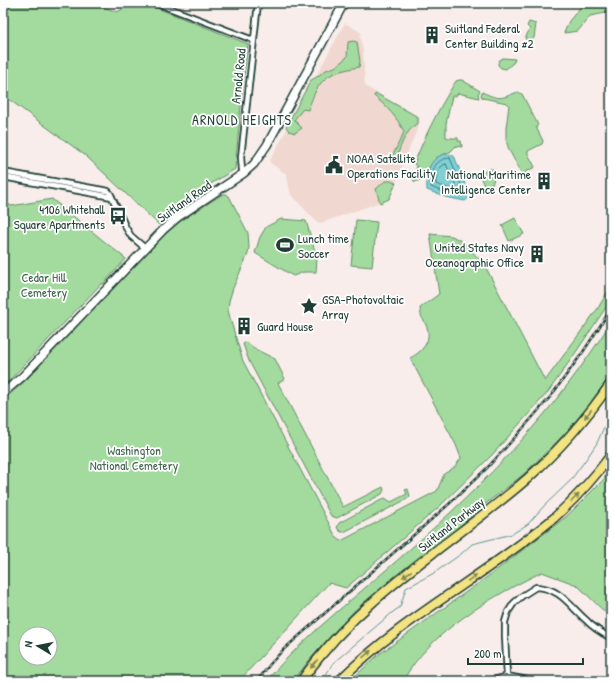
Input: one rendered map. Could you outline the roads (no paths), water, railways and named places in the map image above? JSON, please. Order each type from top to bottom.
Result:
[{"type":"highway","name":"Suitland Parkway","points":[[301,681],[336,638],[373,601],[506,497],[544,463],[580,424],[611,383]]},
{"type":"highway","points":[[339,681],[388,637],[517,546],[554,517],[585,488],[611,455]]},
{"type":"main road","name":"Suitland Road","points":[[3,393],[30,369],[145,248],[178,217],[244,174],[258,159],[344,3]]},
{"type":"street","points":[[156,3],[253,40]]},
{"type":"street","name":"Arnold Road","points":[[244,174],[242,170],[241,156],[258,3]]},
{"type":"street","points":[[3,172],[108,191],[131,236],[145,248]]},
{"type":"street","points":[[3,177],[112,197]]},
{"type":"street","points":[[507,678],[505,622],[508,612],[514,603],[536,587],[550,589],[560,594],[596,629],[611,638]]},
{"type":"street","points":[[491,681],[507,678],[533,681]]},
{"type":"water","points":[[445,154],[453,155],[455,158],[470,197],[465,201],[445,197],[427,190],[429,168],[435,159]]},
{"type":"waterway","points":[[322,681],[333,663],[400,607],[406,588],[434,573],[461,554],[472,544],[512,534],[528,524],[570,481],[597,443],[604,427],[611,419]]},
{"type":"railway","points":[[257,681],[283,650],[449,504],[487,468],[551,396],[583,352],[611,309]]},
{"type":"place","name":"Suitland Federal Center Building #2","points":[[432,35]]},
{"type":"place","name":"NOAA Satellite Operations Facility","points":[[334,165]]},
{"type":"place","name":"National Maritime Intelligence Center","points":[[544,181]]},
{"type":"place","name":"4106 Whitehall Square Apartments","points":[[118,216]]},
{"type":"place","name":"Lunch time Soccer","points":[[285,245]]},
{"type":"place","name":"United States Navy Oceanographic Office","points":[[537,254]]},
{"type":"place","name":"GSA-Photovoltaic Array","points":[[309,306]]},
{"type":"place","name":"Guard House","points":[[244,326]]},
{"type":"district","name":"ARNOLD HEIGHTS","points":[[242,120]]},
{"type":"park label","name":"Cedar Hill Cemetery","points":[[44,284]]},
{"type":"park label","name":"Washington National Cemetery","points":[[134,458]]}]
